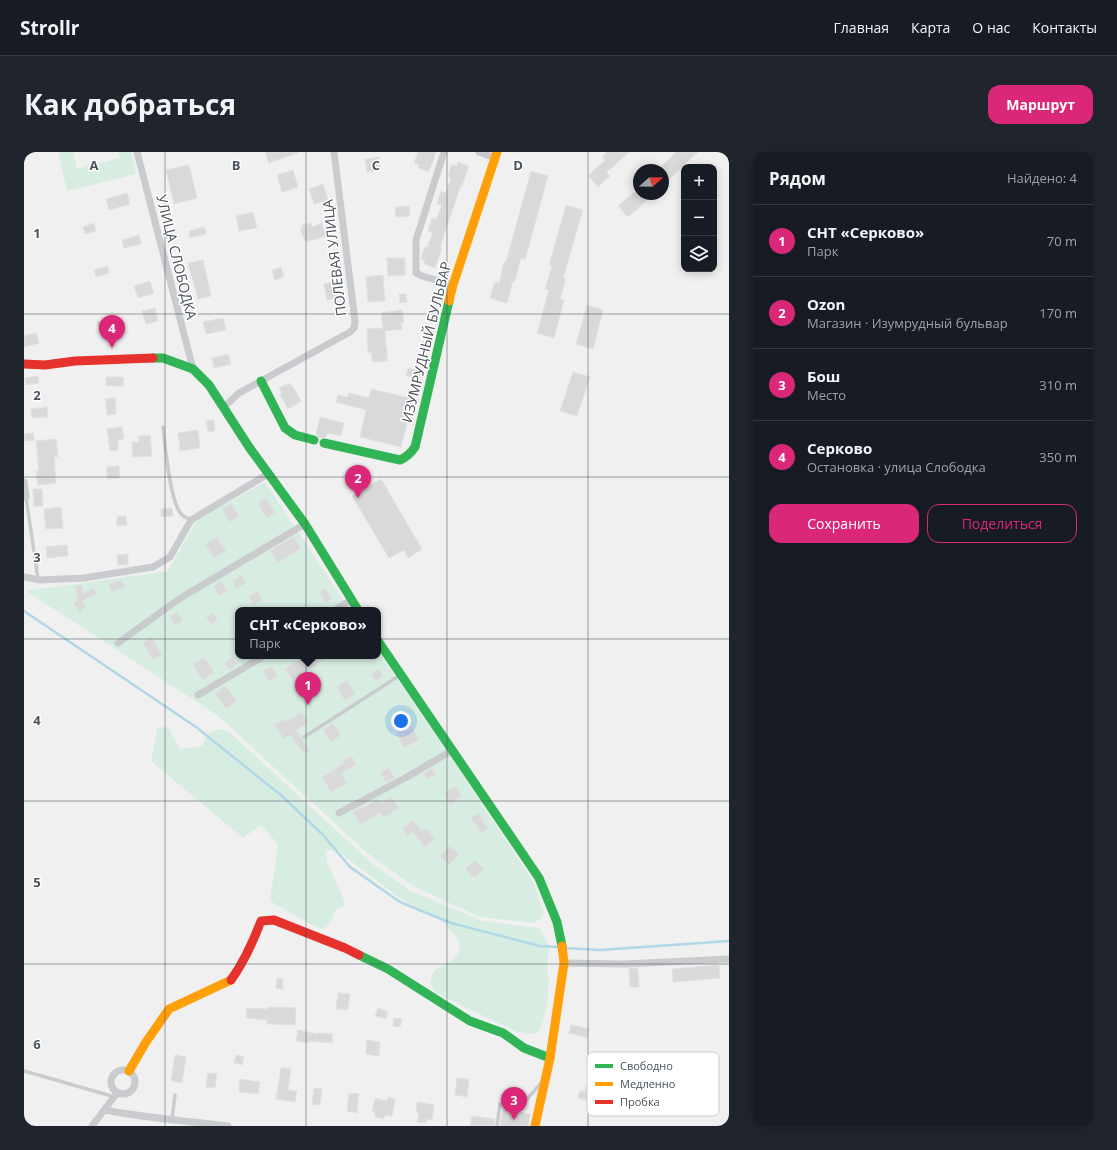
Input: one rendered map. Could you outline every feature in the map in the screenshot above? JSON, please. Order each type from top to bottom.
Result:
[{"type":"main road","name":"ИЗУМРУДНЫЙ БУЛЬВАР","points":[[324,443],[400,460],[404,459],[415,447],[453,285],[496,155]]},
{"type":"main road","points":[[24,364],[45,365],[75,361],[163,358],[193,369],[209,385],[249,447],[305,524],[356,607]]},
{"type":"main road","points":[[261,382],[285,428],[295,435],[314,440]]},
{"type":"main road","points":[[381,646],[451,751],[539,878],[557,922],[564,952],[564,963],[550,1058],[535,1126]]},
{"type":"main road","points":[[129,1071],[169,1008],[231,980],[253,943],[261,921],[274,920],[345,948],[388,969],[470,1021],[503,1033],[524,1048],[550,1058]]},
{"type":"main road","points":[[539,1126],[541,1100]]},
{"type":"street","name":"УЛИЦА СЛОБОДКА","points":[[137,152],[193,369]]},
{"type":"street","name":"ПОЛЕВАЯ УЛИЦА","points":[[224,407],[239,393],[350,332],[354,328],[355,321],[334,152]]},
{"type":"street","points":[[444,152],[416,240],[416,273],[453,285]]},
{"type":"street","points":[[479,152],[496,155]]},
{"type":"street","points":[[24,577],[39,580],[84,578],[153,567],[170,557],[190,520],[268,474]]},
{"type":"street","points":[[24,482],[26,497]]},
{"type":"street","points":[[118,643],[179,599],[305,524]]},
{"type":"street","points":[[340,607],[351,600]]},
{"type":"street","points":[[198,695],[259,659]]},
{"type":"street","points":[[339,814],[451,751]]},
{"type":"street","points":[[564,963],[624,964],[729,959]]},
{"type":"street","points":[[92,1126],[116,1095],[130,1093],[135,1086],[134,1078],[129,1071],[121,1070],[114,1073],[112,1076],[110,1084],[116,1095]]},
{"type":"street","points":[[105,1110],[135,1116],[228,1126]]},
{"type":"lane","points":[[163,427],[166,463],[174,500],[182,515],[190,520]]},
{"type":"lane","points":[[26,497],[39,580]]},
{"type":"lane","points":[[304,737],[400,676]]},
{"type":"lane","points":[[24,1071],[116,1095]]},
{"type":"lane","points":[[497,1126],[500,1104],[520,1107],[546,1078]]},
{"type":"lane","points":[[172,1119],[175,1095]]},
{"type":"green space","points":[[58,152],[73,152],[77,169],[120,158],[118,152],[131,152],[136,174],[67,191]]},
{"type":"green space","points":[[265,482],[348,607],[235,607],[235,659],[381,659],[381,655],[455,763],[534,883],[544,915],[535,923],[480,917],[413,886],[366,852],[217,715],[26,591],[168,571],[197,520]]},
{"type":"green space","points":[[168,727],[180,749],[202,746],[207,735],[217,729],[228,731],[374,865],[411,891],[482,921],[539,928],[549,948],[547,970],[549,980],[547,1003],[542,1025],[536,1034],[517,1032],[436,993],[430,982],[434,971],[453,960],[460,950],[457,938],[442,921],[433,914],[402,900],[338,851],[326,850],[327,863],[342,894],[345,905],[335,910],[332,921],[324,929],[314,926],[270,901],[278,844],[261,825],[243,838],[152,762],[157,728]]},
{"type":"building","points":[[265,152],[298,152],[298,153],[269,163]]},
{"type":"building","points":[[418,152],[436,152],[429,172],[418,168],[419,164],[414,163]]},
{"type":"building","points":[[607,152],[629,152],[606,173],[610,176],[598,187],[588,176],[605,160],[602,157]]},
{"type":"building","points":[[676,152],[698,152],[685,164],[681,164],[681,168],[669,179],[669,164],[664,164]]},
{"type":"building","points":[[379,157],[381,170],[367,172],[365,159]]},
{"type":"building","points":[[458,162],[469,166],[440,247],[442,248],[435,268],[424,264],[425,261],[421,259],[421,257],[433,233],[428,231],[432,218],[436,220],[442,205],[437,204],[441,191],[446,193],[451,178],[448,177],[452,164],[457,166]]},
{"type":"building","points":[[189,165],[197,198],[174,204],[166,170]]},
{"type":"building","points":[[293,170],[298,187],[282,192],[277,175]]},
{"type":"building","points":[[531,171],[548,176],[525,260],[521,258],[507,303],[490,298],[495,282],[499,284]]},
{"type":"building","points":[[323,184],[328,200],[314,204],[309,189]]},
{"type":"building","points":[[127,193],[130,204],[109,210],[106,199]]},
{"type":"building","points":[[633,193],[633,200],[647,200],[628,217],[618,206]]},
{"type":"building","points":[[566,205],[583,210],[563,278],[566,279],[560,299],[564,300],[554,338],[537,333],[549,290],[545,289],[552,266],[549,265]]},
{"type":"building","points":[[409,206],[410,216],[396,217],[395,207]]},
{"type":"building","points":[[253,212],[257,228],[239,231],[236,216]]},
{"type":"building","points":[[94,223],[96,231],[85,234],[83,227]]},
{"type":"building","points":[[311,223],[312,227],[322,223],[326,236],[306,242],[300,230],[303,229],[302,225]]},
{"type":"building","points":[[204,227],[206,234],[190,238],[189,231]]},
{"type":"building","points":[[139,235],[141,244],[124,248],[122,240]]},
{"type":"building","points":[[387,258],[405,258],[405,275],[388,276]]},
{"type":"building","points":[[203,260],[211,296],[198,299],[188,263]]},
{"type":"building","points":[[108,266],[109,273],[96,277],[94,270]]},
{"type":"building","points":[[281,267],[284,277],[275,280],[272,270]]},
{"type":"building","points":[[383,275],[385,301],[368,302],[366,277]]},
{"type":"building","points":[[150,281],[154,293],[138,298],[134,286]]},
{"type":"building","points":[[333,282],[336,298],[327,300],[324,284]]},
{"type":"building","points":[[399,294],[406,294],[407,302],[400,303]]},
{"type":"building","points":[[587,305],[603,310],[593,349],[576,344]]},
{"type":"building","points":[[155,308],[158,321],[146,324],[142,311]]},
{"type":"building","points":[[402,310],[404,322],[401,323],[402,329],[385,331],[387,361],[372,362],[371,352],[368,353],[367,329],[383,328],[381,313]]},
{"type":"building","points":[[118,317],[120,325],[100,331],[97,322]]},
{"type":"building","points":[[223,318],[226,330],[206,334],[203,322]]},
{"type":"building","points":[[36,333],[39,343],[24,347],[24,336]]},
{"type":"building","points":[[228,354],[231,364],[214,368],[212,358]]},
{"type":"building","points":[[408,368],[421,371],[420,379],[406,376]]},
{"type":"building","points":[[573,372],[590,377],[577,416],[560,411]]},
{"type":"building","points":[[38,376],[39,383],[26,385],[25,378]]},
{"type":"building","points":[[106,377],[123,377],[124,386],[106,386]]},
{"type":"building","points":[[289,383],[292,385],[301,401],[288,409],[280,394],[282,393],[279,388]]},
{"type":"building","points":[[371,389],[413,399],[401,447],[360,437],[366,410],[336,402],[338,395],[348,397],[349,393],[369,398]]},
{"type":"building","points":[[115,398],[116,414],[107,415],[105,399]]},
{"type":"building","points":[[47,407],[48,417],[32,418],[31,409]]},
{"type":"building","points":[[320,417],[344,423],[341,436],[327,433],[326,437],[320,438],[316,434]]},
{"type":"building","points":[[214,420],[215,431],[208,432],[206,421]]},
{"type":"building","points":[[122,427],[124,439],[118,440],[118,450],[110,451],[107,429]]},
{"type":"building","points":[[198,430],[200,448],[180,451],[178,433]]},
{"type":"building","points":[[33,433],[34,440],[25,441],[24,434]]},
{"type":"building","points":[[150,435],[152,456],[133,457],[132,442],[139,442],[139,436]]},
{"type":"building","points":[[56,439],[58,457],[54,457],[56,483],[38,485],[36,471],[39,471],[36,441]]},
{"type":"building","points":[[119,466],[120,478],[107,479],[107,467]]},
{"type":"building","points":[[381,479],[422,549],[408,558],[404,550],[389,558],[352,496]]},
{"type":"building","points":[[33,489],[42,489],[43,506],[34,507]]},
{"type":"building","points":[[266,498],[275,513],[266,518],[258,503]]},
{"type":"building","points":[[231,504],[239,516],[230,522],[222,510]]},
{"type":"building","points":[[61,507],[63,528],[46,529],[44,509]]},
{"type":"building","points":[[172,508],[173,516],[161,517],[161,509]]},
{"type":"building","points":[[126,516],[127,525],[117,526],[117,517]]},
{"type":"building","points":[[217,537],[226,551],[214,558],[205,544]]},
{"type":"building","points":[[293,537],[301,548],[278,563],[270,551]]},
{"type":"building","points":[[67,545],[68,556],[47,558],[46,547]]},
{"type":"building","points":[[128,554],[128,565],[118,565],[117,555]]},
{"type":"building","points":[[241,575],[246,583],[236,589],[232,581]]},
{"type":"building","points":[[122,580],[125,588],[111,592],[109,584]]},
{"type":"building","points":[[221,581],[227,590],[219,596],[213,586]]},
{"type":"building","points":[[82,585],[83,593],[94,588],[97,594],[82,601],[86,605],[80,612],[73,604],[77,600],[75,586]]},
{"type":"building","points":[[325,588],[332,599],[325,603],[319,592]]},
{"type":"building","points":[[258,591],[262,600],[253,605],[248,596]]},
{"type":"building","points":[[177,612],[183,620],[175,625],[170,617]]},
{"type":"building","points":[[213,613],[218,620],[211,624],[206,617]]},
{"type":"building","points":[[152,637],[162,655],[153,660],[143,643]]},
{"type":"building","points":[[204,657],[214,672],[203,680],[192,664]]},
{"type":"building","points":[[232,657],[237,664],[230,670],[224,664]]},
{"type":"building","points":[[300,659],[324,659],[293,681],[285,669]]},
{"type":"building","points":[[272,666],[278,676],[269,681],[263,671]]},
{"type":"building","points":[[379,669],[383,676],[377,680],[374,680],[371,674]]},
{"type":"building","points":[[347,680],[355,694],[345,701],[336,687]]},
{"type":"building","points":[[225,686],[237,701],[226,709],[215,694]]},
{"type":"building","points":[[302,712],[308,723],[296,730],[310,750],[304,754],[290,735],[284,739],[274,725],[283,719],[285,722]]},
{"type":"building","points":[[407,712],[412,719],[404,724],[399,717]]},
{"type":"building","points":[[333,723],[341,735],[331,742],[323,730]]},
{"type":"building","points":[[411,725],[419,740],[404,748],[396,733]]},
{"type":"building","points":[[352,756],[356,765],[341,773],[347,783],[331,792],[322,777],[344,763],[343,760]]},
{"type":"building","points":[[388,768],[395,778],[386,782],[380,773]]},
{"type":"building","points":[[432,768],[436,775],[427,779],[424,773]]},
{"type":"building","points":[[455,786],[462,796],[450,804],[444,794]]},
{"type":"building","points":[[391,797],[399,808],[384,818],[380,812],[361,825],[352,812],[362,807],[363,808],[378,798],[381,803]]},
{"type":"building","points":[[478,813],[488,828],[481,833],[471,818]]},
{"type":"building","points":[[413,820],[422,831],[426,828],[435,839],[424,847],[413,832],[408,836],[402,829]]},
{"type":"building","points":[[449,846],[459,854],[449,865],[440,857]]},
{"type":"building","points":[[475,860],[484,869],[474,878],[465,869]]},
{"type":"building","points":[[719,965],[720,978],[673,982],[672,969]]},
{"type":"building","points":[[638,968],[639,987],[630,987],[629,969]]},
{"type":"building","points":[[277,978],[283,979],[283,989],[276,988]]},
{"type":"building","points":[[338,993],[350,994],[348,1010],[336,1009]]},
{"type":"building","points":[[268,1007],[296,1008],[295,1025],[267,1024],[267,1020],[246,1018],[247,1008],[268,1009]]},
{"type":"building","points":[[378,1008],[388,1012],[386,1019],[375,1016]]},
{"type":"building","points":[[394,1018],[402,1019],[400,1027],[393,1026]]},
{"type":"building","points":[[571,1025],[589,1029],[587,1038],[569,1033]]},
{"type":"building","points":[[298,1030],[317,1034],[333,1034],[332,1043],[309,1041],[309,1043],[296,1041]]},
{"type":"building","points":[[367,1040],[380,1042],[379,1056],[366,1054]]},
{"type":"building","points":[[175,1055],[186,1057],[182,1083],[171,1081]]},
{"type":"building","points":[[236,1055],[244,1057],[242,1065],[234,1063]]},
{"type":"building","points":[[281,1068],[291,1069],[288,1090],[297,1091],[295,1102],[276,1099]]},
{"type":"building","points":[[208,1073],[217,1074],[215,1088],[206,1087]]},
{"type":"building","points":[[457,1078],[469,1079],[467,1097],[455,1095]]},
{"type":"building","points":[[240,1079],[260,1082],[258,1094],[239,1092]]},
{"type":"building","points":[[586,1086],[587,1101],[578,1098],[580,1091],[585,1092]]},
{"type":"building","points":[[314,1088],[322,1089],[320,1105],[312,1104]]},
{"type":"building","points":[[349,1093],[359,1094],[357,1113],[347,1111]]},
{"type":"building","points":[[388,1097],[395,1099],[392,1116],[385,1115],[384,1119],[375,1117],[375,1112],[372,1111],[375,1098],[387,1101]]},
{"type":"building","points":[[417,1102],[434,1105],[432,1120],[427,1119],[426,1123],[417,1122],[419,1113],[416,1112]]},
{"type":"building","points":[[503,1109],[530,1114],[528,1126],[500,1126]]},
{"type":"building","points":[[472,1116],[495,1119],[494,1126],[470,1126]]},
{"type":"waterway","points":[[24,611],[196,727],[282,796],[323,835],[350,867],[400,902],[451,923],[540,946],[559,947]]},
{"type":"waterway","points":[[564,948],[600,950],[729,941]]},
{"type":"traffic: fast","points":[[324,443],[400,460],[412,451],[415,447],[449,301]]},
{"type":"traffic: fast","points":[[153,358],[163,358],[193,369],[209,385],[249,447],[305,524],[356,607]]},
{"type":"traffic: fast","points":[[261,381],[285,428],[295,435],[314,440]]},
{"type":"traffic: fast","points":[[381,645],[539,878],[557,922],[562,946]]},
{"type":"traffic: fast","points":[[359,955],[388,969],[470,1021],[503,1033],[524,1048],[550,1058]]},
{"type":"traffic: slow","points":[[449,301],[497,152]]},
{"type":"traffic: slow","points":[[535,1126],[550,1058],[564,963],[562,946]]},
{"type":"traffic: slow","points":[[129,1071],[146,1042],[169,1009],[231,980]]},
{"type":"traffic: jam","points":[[24,364],[45,365],[75,361],[153,358]]},
{"type":"traffic: jam","points":[[231,980],[248,952],[261,921],[274,920],[359,955]]},
{"type":"place","name":"Серково","points":[[112,348]]},
{"type":"place","name":"Ozon","points":[[358,498]]},
{"type":"place","name":"СНТ «Серково»","points":[[308,705]]},
{"type":"place","name":"Бош","points":[[514,1120]]}]
